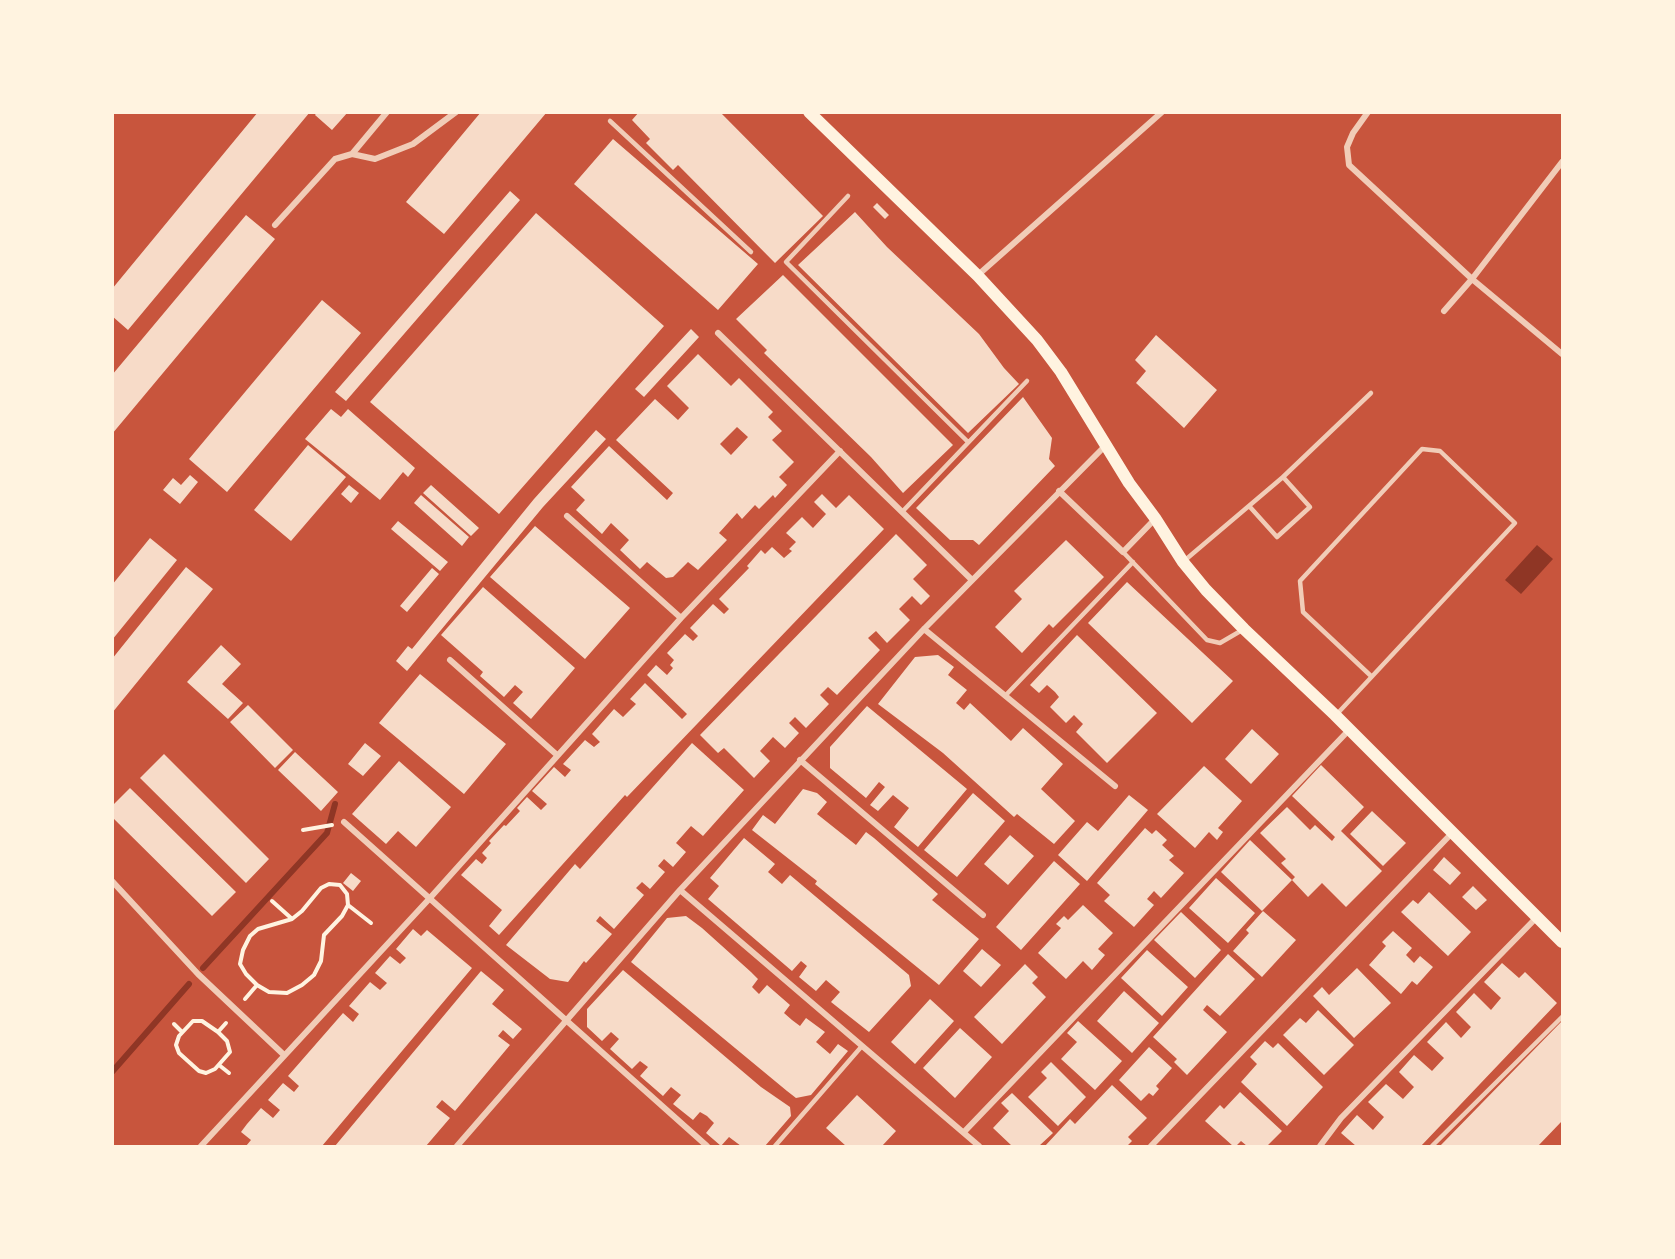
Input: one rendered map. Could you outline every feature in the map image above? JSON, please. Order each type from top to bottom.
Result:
[{"type":"main road","points":[[809,112],[1011,309],[1061,372],[1105,446],[1184,562],[1244,629],[1563,942]]},
{"type":"street","points":[[352,154],[387,112]]},
{"type":"street","points":[[275,225],[334,159],[352,154],[375,159],[413,144],[456,112]]},
{"type":"street","points":[[978,276],[1162,112]]},
{"type":"street","points":[[1368,112],[1353,133],[1347,147],[1349,165],[1472,279],[1563,354]]},
{"type":"street","points":[[1444,311],[1472,279],[1563,162]]},
{"type":"street","points":[[718,333],[972,580]]},
{"type":"street","points":[[458,1146],[680,890],[800,760],[924,629],[1105,446]]},
{"type":"street","points":[[201,1146],[430,898],[681,618],[840,451]]},
{"type":"street","points":[[1059,491],[1123,552],[1155,518]]},
{"type":"street","points":[[567,516],[681,618]]},
{"type":"street","points":[[924,629],[1115,786]]},
{"type":"street","points":[[450,660],[557,755]]},
{"type":"street","points":[[963,1132],[1349,730]]},
{"type":"street","points":[[800,760],[983,915]]},
{"type":"street","points":[[344,822],[707,1146]]},
{"type":"street","points":[[1151,1146],[1453,832]]},
{"type":"street","points":[[112,881],[198,974],[284,1055]]},
{"type":"street","points":[[680,890],[979,1146]]},
{"type":"street","points":[[1320,1146],[1341,1118],[1538,916]]},
{"type":"lane","points":[[610,121],[751,252]]},
{"type":"lane","points":[[848,196],[786,262],[968,442]]},
{"type":"lane","points":[[902,512],[1028,381]]},
{"type":"lane","points":[[1184,562],[1250,507],[1371,393]]},
{"type":"lane","points":[[1335,716],[1515,523],[1440,451],[1422,450],[1300,581],[1303,612],[1371,676]]},
{"type":"lane","points":[[1250,507],[1277,537],[1310,507],[1283,477]]},
{"type":"lane","points":[[1123,552],[1207,640],[1220,643],[1244,629]]},
{"type":"lane","points":[[1005,696],[1133,562]]},
{"type":"lane","points":[[1432,1146],[1563,1017]]},
{"type":"lane","points":[[775,1146],[862,1046]]},
{"type":"path","points":[[303,830],[344,822]]},
{"type":"path","points":[[329,884],[339,885],[347,894],[348,905],[342,916],[324,935],[321,961],[314,975],[302,985],[287,993],[269,992],[257,985],[246,974],[240,964],[243,950],[250,936],[258,929],[291,919],[302,911],[321,888],[329,884]]},
{"type":"path","points":[[272,901],[291,919]]},
{"type":"path","points":[[348,905],[371,923]]},
{"type":"path","points":[[245,999],[257,985]]},
{"type":"path","points":[[193,1021],[202,1021],[227,1041],[230,1052],[215,1069],[206,1073],[199,1071],[179,1053],[176,1045],[182,1032],[193,1021]]},
{"type":"path","points":[[218,1032],[226,1023]]},
{"type":"path","points":[[174,1024],[182,1032]]},
{"type":"path","points":[[219,1065],[229,1074]]},
{"type":"shaded area","points":[[1537,545],[1553,559],[1521,594],[1505,580]]},
{"type":"building","points":[[258,112],[310,112],[128,330],[112,316],[112,289]]},
{"type":"building","points":[[317,112],[348,112],[332,130],[315,115]]},
{"type":"building","points":[[481,112],[547,112],[444,234],[406,202]]},
{"type":"building","points":[[639,112],[720,112],[823,216],[775,263],[678,165],[673,170],[646,143],[650,139],[632,120]]},
{"type":"building","points":[[613,139],[758,264],[718,310],[574,184]]},
{"type":"building","points":[[510,191],[520,200],[346,401],[335,392]]},
{"type":"building","points":[[877,203],[889,215],[885,219],[873,207]]},
{"type":"building","points":[[855,212],[887,247],[979,334],[1019,384],[968,433],[798,265]]},
{"type":"building","points":[[536,213],[664,326],[499,514],[370,402]]},
{"type":"building","points":[[246,215],[275,239],[112,434],[112,375]]},
{"type":"building","points":[[783,275],[953,445],[903,493],[871,457],[764,353],[767,350],[736,319]]},
{"type":"building","points":[[322,300],[361,333],[227,492],[189,459]]},
{"type":"building","points":[[691,329],[699,337],[644,397],[635,389]]},
{"type":"building","points":[[1156,335],[1217,390],[1184,428],[1136,383],[1146,371],[1135,360]]},
{"type":"building","points":[[698,354],[731,386],[739,378],[773,412],[768,417],[782,431],[772,440],[794,462],[779,477],[787,485],[775,498],[773,495],[759,509],[755,505],[742,519],[737,513],[719,533],[727,540],[698,570],[688,562],[673,577],[666,578],[647,562],[640,569],[620,550],[629,540],[611,523],[602,534],[576,510],[585,500],[571,487],[609,446],[667,500],[673,493],[616,440],[655,399],[678,420],[689,408],[667,386]],"holes":[[[737,427],[748,437],[731,455],[720,444]]]},
{"type":"building","points":[[1023,397],[1052,438],[1049,459],[1055,466],[979,545],[973,540],[950,540],[916,508]]},
{"type":"building","points":[[331,409],[341,417],[348,409],[415,468],[408,477],[403,472],[380,500],[305,439]]},
{"type":"building","points":[[596,430],[606,439],[543,507],[407,671],[396,661],[408,646],[412,649],[534,499]]},
{"type":"building","points":[[308,445],[346,477],[291,541],[254,510]]},
{"type":"building","points":[[190,475],[198,482],[180,504],[163,490],[173,478],[181,485]]},
{"type":"building","points":[[349,485],[359,493],[351,503],[341,494]]},
{"type":"building","points":[[431,485],[479,528],[471,536],[423,493]]},
{"type":"building","points":[[822,494],[836,508],[849,495],[884,529],[627,797],[625,795],[499,935],[489,926],[502,910],[461,875],[476,859],[482,864],[487,858],[482,853],[491,843],[489,841],[520,811],[517,808],[527,797],[541,810],[547,804],[532,791],[554,767],[565,777],[571,770],[563,764],[585,740],[594,747],[600,742],[592,734],[614,709],[623,717],[636,704],[630,699],[645,683],[682,719],[687,714],[647,675],[656,665],[667,675],[673,668],[670,665],[674,660],[667,653],[685,634],[693,641],[698,636],[690,628],[713,604],[724,614],[729,609],[719,599],[749,568],[747,566],[761,550],[765,554],[772,547],[784,558],[792,551],[789,549],[796,542],[786,533],[802,517],[813,528],[826,514],[814,502]]},
{"type":"building","points":[[421,495],[469,537],[462,546],[414,503]]},
{"type":"building","points":[[398,521],[448,562],[440,571],[391,529]]},
{"type":"building","points":[[535,526],[630,608],[585,659],[490,577]]},
{"type":"building","points":[[896,534],[927,565],[913,579],[930,596],[921,605],[912,596],[899,609],[910,620],[887,643],[876,631],[868,638],[880,650],[837,695],[828,687],[820,695],[829,704],[806,728],[795,717],[789,723],[799,733],[785,748],[773,737],[760,751],[770,761],[754,778],[724,748],[718,753],[700,735]]},
{"type":"building","points":[[150,538],[177,560],[112,640],[112,585]]},
{"type":"building","points":[[1066,540],[1104,577],[1053,628],[1049,624],[1022,653],[995,627],[1022,599],[1014,591]]},
{"type":"building","points":[[186,567],[213,589],[112,713],[112,659]]},
{"type":"building","points":[[432,568],[439,574],[407,612],[400,606]]},
{"type":"building","points":[[1127,582],[1233,681],[1192,723],[1088,623]]},
{"type":"building","points":[[483,587],[575,668],[531,719],[513,703],[523,692],[515,685],[504,697],[480,676],[483,672],[441,635]]},
{"type":"building","points":[[1077,635],[1157,713],[1107,763],[1076,732],[1083,724],[1074,715],[1066,723],[1050,707],[1059,697],[1055,692],[1047,685],[1039,693],[1030,685]]},
{"type":"building","points":[[221,645],[241,664],[222,684],[243,703],[228,719],[187,682]]},
{"type":"building","points":[[938,655],[954,667],[948,675],[967,690],[956,703],[964,710],[970,703],[1011,741],[1023,728],[1063,764],[1041,789],[1075,821],[1054,844],[1017,814],[1014,817],[943,753],[878,704],[915,657]]},
{"type":"building","points":[[420,674],[506,744],[464,794],[379,723]]},
{"type":"building","points":[[248,705],[293,750],[275,768],[230,722]]},
{"type":"building","points":[[867,706],[967,789],[918,847],[894,827],[909,808],[893,795],[878,811],[870,805],[885,787],[879,782],[866,798],[830,768],[830,747]]},
{"type":"building","points":[[1252,729],[1279,754],[1251,784],[1225,759]]},
{"type":"building","points":[[365,743],[381,756],[363,776],[348,764]]},
{"type":"building","points":[[692,743],[744,790],[703,836],[691,826],[676,843],[686,852],[673,867],[664,859],[658,866],[665,872],[650,889],[642,882],[636,888],[644,895],[614,929],[600,916],[596,921],[612,934],[586,963],[584,961],[568,982],[550,979],[506,945],[575,864],[580,869]]},
{"type":"building","points":[[295,752],[338,792],[321,811],[278,770]]},
{"type":"building","points":[[164,754],[269,859],[246,883],[140,778]]},
{"type":"building","points":[[399,761],[451,807],[416,847],[398,831],[386,844],[352,814]]},
{"type":"building","points":[[1321,765],[1364,807],[1341,831],[1382,871],[1346,907],[1322,883],[1308,897],[1292,880],[1295,877],[1281,863],[1286,859],[1260,833],[1287,807],[1310,830],[1315,825],[1332,841],[1335,837],[1292,796]]},
{"type":"building","points":[[1204,766],[1242,801],[1218,828],[1223,832],[1217,840],[1209,832],[1195,848],[1157,814]]},
{"type":"building","points":[[130,788],[236,892],[212,916],[112,817],[112,806]]},
{"type":"building","points":[[803,789],[817,793],[827,802],[817,814],[856,845],[866,832],[874,838],[938,894],[932,900],[979,939],[939,985],[815,884],[817,881],[752,830],[763,815],[775,824]]},
{"type":"building","points":[[973,793],[1005,821],[957,877],[924,850]]},
{"type":"building","points":[[1129,795],[1148,810],[1087,881],[1058,855],[1087,822],[1098,831]]},
{"type":"building","points":[[1372,811],[1406,843],[1383,866],[1350,834]]},
{"type":"building","points":[[1145,828],[1152,834],[1156,830],[1167,840],[1162,845],[1174,856],[1169,860],[1184,873],[1161,898],[1154,891],[1147,899],[1154,905],[1134,927],[1104,901],[1110,895],[1097,883]]},
{"type":"building","points":[[1010,835],[1034,856],[1008,885],[984,864]]},
{"type":"building","points":[[744,838],[775,864],[768,872],[782,884],[790,875],[909,975],[911,986],[869,1032],[831,1002],[840,992],[826,980],[816,991],[799,977],[807,966],[801,961],[792,971],[708,899],[719,886],[710,878]]},
{"type":"building","points":[[1250,840],[1292,880],[1262,911],[1221,872]]},
{"type":"building","points":[[1444,857],[1461,873],[1450,885],[1433,870]]},
{"type":"building","points":[[1054,861],[1080,884],[1021,950],[996,927]]},
{"type":"building","points":[[351,873],[361,881],[353,891],[343,883]]},
{"type":"building","points":[[1216,878],[1255,913],[1228,943],[1189,908]]},
{"type":"building","points":[[1473,886],[1487,900],[1476,910],[1462,897]]},
{"type":"building","points":[[1429,892],[1471,932],[1448,956],[1401,912],[1413,900],[1418,904]]},
{"type":"building","points":[[1083,905],[1113,933],[1098,949],[1105,955],[1092,970],[1083,961],[1066,979],[1038,953],[1061,928],[1056,924],[1064,916],[1068,920]]},
{"type":"building","points":[[1263,911],[1296,940],[1262,977],[1233,951],[1249,933],[1246,930]]},
{"type":"building","points":[[1181,912],[1221,950],[1195,978],[1154,940]]},
{"type":"building","points":[[686,916],[758,979],[752,987],[759,994],[767,985],[790,1005],[784,1013],[792,1020],[800,1026],[806,1018],[825,1032],[816,1042],[830,1054],[838,1044],[848,1051],[811,1095],[796,1098],[631,962],[667,918]]},
{"type":"building","points":[[413,929],[421,936],[427,930],[472,968],[322,1146],[246,1146],[251,1140],[241,1132],[247,1124],[261,1108],[273,1118],[280,1110],[268,1100],[283,1083],[294,1092],[299,1086],[288,1076],[343,1013],[353,1022],[359,1014],[349,1006],[370,982],[380,990],[387,983],[375,973],[390,956],[400,964],[406,958],[396,949]]},
{"type":"building","points":[[1393,931],[1412,948],[1406,955],[1414,963],[1420,956],[1433,967],[1417,985],[1412,981],[1401,994],[1369,965],[1386,946],[1382,942]]},
{"type":"building","points":[[982,949],[1001,965],[981,987],[963,971]]},
{"type":"building","points":[[1147,950],[1188,987],[1162,1016],[1121,978]]},
{"type":"building","points":[[1228,954],[1255,979],[1220,1016],[1207,1005],[1203,1010],[1227,1032],[1187,1075],[1174,1062],[1177,1059],[1153,1037]]},
{"type":"building","points":[[1502,963],[1519,978],[1525,972],[1557,1003],[1421,1146],[1356,1146],[1341,1133],[1357,1115],[1373,1130],[1384,1117],[1368,1102],[1386,1084],[1403,1099],[1414,1087],[1399,1072],[1414,1055],[1432,1071],[1444,1058],[1427,1042],[1446,1022],[1461,1038],[1471,1027],[1456,1012],[1474,993],[1491,1010],[1501,998],[1484,982]]},
{"type":"building","points":[[1025,964],[1038,977],[1032,983],[1046,997],[1002,1044],[974,1017]]},
{"type":"building","points":[[1357,968],[1391,1003],[1354,1038],[1313,996],[1322,987],[1329,995]]},
{"type":"building","points":[[623,970],[761,1087],[790,1107],[791,1116],[765,1146],[741,1146],[729,1137],[721,1146],[706,1133],[714,1123],[707,1116],[700,1112],[693,1120],[673,1104],[681,1095],[671,1087],[663,1096],[640,1076],[648,1067],[640,1061],[632,1069],[610,1049],[619,1039],[611,1032],[602,1041],[587,1027],[587,1009]]},
{"type":"building","points":[[481,971],[504,990],[492,1004],[522,1029],[513,1039],[503,1030],[498,1036],[510,1045],[455,1111],[442,1100],[436,1107],[450,1118],[426,1146],[335,1146]]},
{"type":"building","points":[[1124,991],[1159,1023],[1132,1053],[1097,1021]]},
{"type":"building","points":[[930,999],[954,1021],[915,1064],[891,1042]]},
{"type":"building","points":[[1318,1010],[1354,1045],[1324,1075],[1283,1035],[1300,1018],[1306,1023]]},
{"type":"building","points":[[1078,1021],[1122,1061],[1095,1090],[1061,1059],[1077,1042],[1067,1033]]},
{"type":"building","points":[[1562,1021],[1562,1121],[1538,1146],[1440,1146]]},
{"type":"building","points":[[960,1028],[992,1057],[955,1098],[923,1068]]},
{"type":"building","points":[[1265,1041],[1273,1048],[1278,1043],[1323,1087],[1287,1126],[1241,1082],[1257,1064],[1250,1057]]},
{"type":"building","points":[[1149,1047],[1172,1068],[1156,1086],[1159,1089],[1153,1096],[1149,1093],[1141,1101],[1119,1080]]},
{"type":"building","points":[[1051,1062],[1086,1097],[1058,1126],[1028,1097],[1047,1078],[1041,1072]]},
{"type":"building","points":[[1112,1085],[1147,1118],[1128,1137],[1132,1141],[1127,1146],[1045,1146],[1070,1119],[1075,1124]]},
{"type":"building","points":[[1240,1092],[1282,1131],[1267,1146],[1247,1146],[1241,1141],[1233,1146],[1205,1121],[1220,1105],[1224,1109]]},
{"type":"building","points":[[1012,1093],[1053,1133],[1039,1146],[1012,1146],[993,1128],[1009,1111],[1001,1103]]},
{"type":"building","points":[[857,1095],[896,1131],[882,1146],[846,1146],[826,1128]]},
{"type":"waterway","points":[[203,968],[327,833],[335,804]]},
{"type":"waterway","points":[[112,1072],[189,984]]}]
